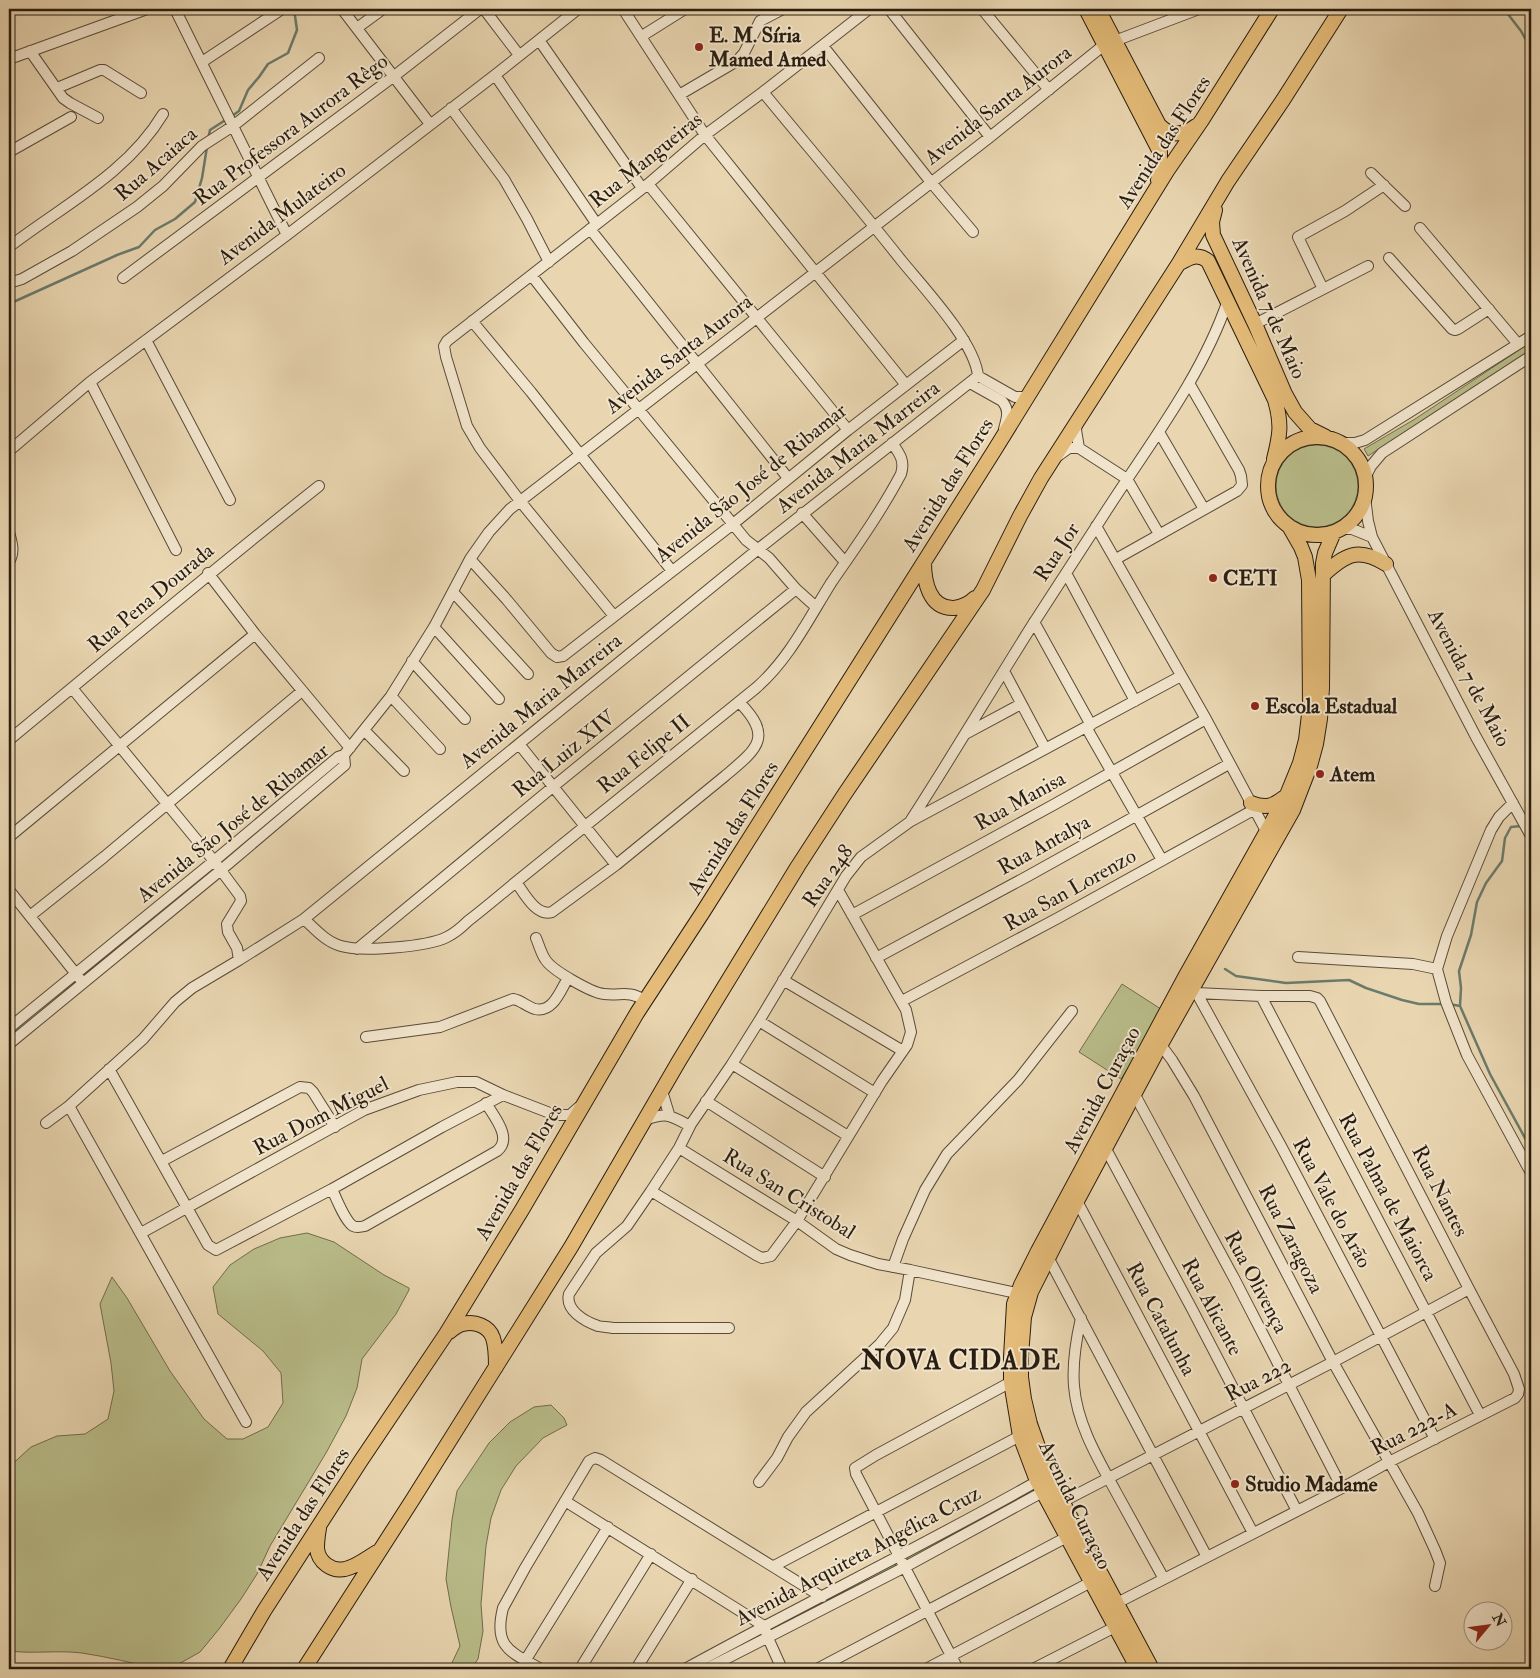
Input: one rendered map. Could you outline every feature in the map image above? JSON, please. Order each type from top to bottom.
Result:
[{"type":"main road","points":[[1086,9],[1163,129],[1174,134],[1185,133],[1202,120]]},
{"type":"main road","points":[[1098,9],[1109,43],[1160,152],[1160,173],[1149,201]]},
{"type":"main road","name":"Avenida das Flores","points":[[230,1669],[319,1524],[446,1334],[523,1208],[582,1104],[645,1000],[708,904],[994,451],[1167,171],[1202,120],[1272,9]]},
{"type":"main road","points":[[304,1669],[571,1246],[662,1090],[798,866],[982,590],[1020,516],[1054,459],[1179,264],[1228,181],[1288,94],[1342,9]]},
{"type":"main road","name":"Avenida 7 de Maio","points":[[1228,181],[1213,214],[1213,234],[1285,394],[1295,412],[1310,429],[1326,437]]},
{"type":"main road","name":"Avenida 7 de Maio","points":[[1179,264],[1189,257],[1196,256],[1203,257],[1208,261],[1275,400],[1281,425],[1272,466]]},
{"type":"main road","points":[[1326,437],[1342,443],[1359,460],[1366,478],[1365,497],[1360,510],[1351,521],[1337,531],[1319,535],[1304,533],[1289,526],[1278,514],[1270,499],[1268,483],[1272,466],[1285,448],[1304,438],[1326,437]]},
{"type":"main road","name":"Avenida Curaçao","points":[[1138,1669],[1067,1537],[1045,1484],[1020,1436],[1012,1382],[1014,1304],[1035,1282],[1135,1095],[1157,1040],[1195,990],[1229,910],[1266,831],[1287,795],[1300,763],[1306,740],[1310,706],[1308,568],[1301,547],[1289,526]]},
{"type":"main road","name":"Avenida Curaçao","points":[[1152,1669],[1062,1502],[1045,1484],[1024,1399],[1021,1376],[1024,1294],[1068,1194],[1229,910],[1293,810],[1302,789],[1316,744],[1320,720],[1325,553],[1337,531]]},
{"type":"main road","points":[[1324,575],[1341,560],[1357,553],[1374,557],[1386,564]]},
{"type":"main road","points":[[924,562],[924,577],[928,590],[938,604],[948,608],[959,608],[970,604],[982,590]]},
{"type":"main road","points":[[1253,806],[1268,806],[1287,795]]},
{"type":"main road","points":[[446,1334],[461,1324],[473,1323],[484,1326],[492,1336],[496,1367]]},
{"type":"main road","points":[[319,1524],[317,1549],[327,1566],[333,1569],[344,1569],[357,1564],[380,1550]]},
{"type":"street","points":[[9,59],[147,9]]},
{"type":"street","points":[[175,9],[287,235]]},
{"type":"street","points":[[202,62],[282,9]]},
{"type":"street","points":[[342,9],[430,124]]},
{"type":"street","points":[[357,28],[383,9]]},
{"type":"street","name":"Rua Professora Aurora Rêgo","points":[[123,278],[259,178],[480,9]]},
{"type":"street","points":[[484,9],[519,55]]},
{"type":"street","name":"Avenida Mulateiro","points":[[9,450],[90,382],[287,235],[578,9]]},
{"type":"street","points":[[623,9],[705,135],[906,385]]},
{"type":"street","points":[[642,36],[685,9]]},
{"type":"street","points":[[679,95],[737,61],[744,53],[760,21],[783,9]]},
{"type":"street","name":"Rua Mangueiras","points":[[520,501],[480,448],[468,426],[444,350],[447,341],[645,186],[705,135],[869,9]]},
{"type":"street","points":[[889,9],[990,137]]},
{"type":"street","points":[[982,9],[1049,90]]},
{"type":"street","name":"Avenida Santa Aurora","points":[[347,751],[391,696],[434,627],[470,559],[498,521],[520,501],[1109,43],[1199,9]]},
{"type":"street","points":[[539,40],[645,186],[848,430]]},
{"type":"street","points":[[822,46],[973,232]]},
{"type":"street","points":[[30,51],[63,98],[70,104],[98,118]]},
{"type":"street","name":"Rua Acaiaca","points":[[9,283],[72,251],[121,219],[158,190],[202,146],[232,126],[319,58]]},
{"type":"street","points":[[57,88],[104,70],[140,93]]},
{"type":"street","points":[[495,75],[593,226],[697,363],[788,478]]},
{"type":"street","points":[[763,92],[874,226],[964,340],[975,364],[974,380],[1016,397],[1027,397]]},
{"type":"street","points":[[451,108],[504,179],[549,262]]},
{"type":"street","points":[[9,247],[90,190],[114,170],[139,147],[152,132],[163,114]]},
{"type":"street","points":[[10,148],[71,117]]},
{"type":"street","points":[[1371,173],[1405,206]]},
{"type":"street","points":[[1323,289],[1298,238],[1345,211],[1384,185]]},
{"type":"street","points":[[1420,228],[1518,344]]},
{"type":"street","points":[[1389,258],[1452,329],[1458,329],[1488,309]]},
{"type":"street","points":[[1255,324],[1368,266]]},
{"type":"street","points":[[532,276],[746,540],[769,558],[796,589],[816,607]]},
{"type":"street","name":"Rua Jor","points":[[911,821],[1034,622],[1189,383],[1218,326],[1228,300]]},
{"type":"street","points":[[472,321],[672,571]]},
{"type":"street","points":[[1342,443],[1355,443],[1365,440],[1531,336]]},
{"type":"street","points":[[146,340],[230,500]]},
{"type":"street","name":"Avenida São José de Ribamar","points":[[470,559],[508,600],[551,653],[557,657],[563,656],[733,524],[848,430],[964,340]]},
{"type":"street","points":[[1366,478],[1371,466],[1382,453],[1531,356]]},
{"type":"street","name":"Avenida Maria Marreira","points":[[46,1124],[69,1106],[143,1039],[175,1002],[192,988],[304,919],[802,513],[974,380],[1002,401],[1008,412],[994,451]]},
{"type":"street","points":[[90,382],[176,550]]},
{"type":"street","points":[[1116,559],[1240,488],[1242,481],[1238,470],[1189,383]]},
{"type":"street","points":[[1077,422],[1076,430],[1080,448]]},
{"type":"street","points":[[1159,432],[1204,509]]},
{"type":"street","name":"Rua Felipe II","points":[[304,919],[322,936],[339,946],[356,949],[423,945],[437,942],[449,936],[486,907],[739,702],[779,666],[901,474],[904,467],[903,460],[892,443]]},
{"type":"street","points":[[1054,459],[1069,448],[1080,448],[1127,479],[1159,534]]},
{"type":"street","name":"Rua Pena Dourada","points":[[9,740],[208,574],[319,486]]},
{"type":"street","name":"Avenida 7 de Maio","points":[[1365,497],[1372,537],[1476,736],[1531,836]]},
{"type":"street","points":[[520,501],[614,616]]},
{"type":"street","points":[[802,513],[845,562]]},
{"type":"street","points":[[1096,526],[1206,719],[1266,831]]},
{"type":"street","points":[[1337,531],[1352,529],[1372,537]]},
{"type":"street","points":[[9,532],[13,549],[9,562]]},
{"type":"street","points":[[1066,573],[1135,701]]},
{"type":"street","points":[[208,574],[302,690],[347,751]]},
{"type":"street","name":"Rua Luiz XIV","points":[[356,949],[796,589]]},
{"type":"street","points":[[453,592],[528,674]]},
{"type":"street","points":[[1034,622],[1112,772],[1162,860]]},
{"type":"street","points":[[434,627],[498,698]]},
{"type":"street","points":[[9,837],[255,634]]},
{"type":"street","points":[[412,661],[465,719]]},
{"type":"street","points":[[1004,671],[1045,748]]},
{"type":"street","name":"Rua 248","points":[[730,1328],[613,1328],[598,1326],[573,1311],[567,1300],[569,1294],[596,1254],[627,1226],[651,1191],[690,1126],[759,1021],[853,866],[861,857],[911,821],[1182,676]]},
{"type":"street","points":[[72,688],[236,890],[242,901],[226,924],[228,932],[237,948],[240,960]]},
{"type":"street","points":[[30,916],[302,690]]},
{"type":"street","points":[[391,696],[440,750]]},
{"type":"street","points":[[516,882],[539,911],[548,914],[616,864],[726,776],[752,751],[760,733],[758,724],[739,702]]},
{"type":"street","points":[[967,732],[1022,704]]},
{"type":"street","name":"Rua Manisa","points":[[852,915],[1206,719]]},
{"type":"street","points":[[364,730],[404,771]]},
{"type":"street","points":[[519,744],[616,864]]},
{"type":"street","name":"Avenida São José de Ribamar","points":[[9,1028],[347,751]]},
{"type":"street","name":"Avenida São José de Ribamar","points":[[9,1044],[221,870],[345,765],[347,751]]},
{"type":"street","name":"Rua Antalya","points":[[876,958],[1229,764]]},
{"type":"street","points":[[1514,803],[1500,817],[1491,830],[1447,936],[1437,969],[1446,1002],[1467,1055],[1531,1173]]},
{"type":"street","name":"Rua San Lorenzo","points":[[902,1001],[1058,918],[1162,860],[1253,806]]},
{"type":"street","points":[[9,890],[83,983]]},
{"type":"street","points":[[651,1191],[762,1258],[771,1256],[797,1221],[825,1177],[848,1136],[910,1038],[910,1026],[902,1001],[838,890]]},
{"type":"street","points":[[536,938],[545,960],[568,978],[602,994],[634,994],[645,1000]]},
{"type":"street","points":[[1298,957],[1412,964],[1437,969]]},
{"type":"street","points":[[366,1037],[440,1028],[513,999],[535,1009],[546,1008],[552,1006],[568,978]]},
{"type":"street","points":[[784,980],[903,1051]]},
{"type":"street","points":[[1195,990],[1261,996]]},
{"type":"street","name":"Rua Vale do Arão","points":[[1195,990],[1435,1438]]},
{"type":"street","name":"Rua Nantes","points":[[1261,996],[1310,996],[1320,1001],[1468,1289],[1514,1374],[1519,1389],[1515,1398]]},
{"type":"street","name":"Rua Palma de Maiorca","points":[[1261,996],[1480,1415]]},
{"type":"street","points":[[893,1267],[902,1239],[925,1190],[946,1154],[1018,1080],[1072,1012]]},
{"type":"street","points":[[759,1021],[875,1092]]},
{"type":"street","name":"Rua Zaragoza","points":[[1157,1040],[1183,1077],[1202,1111],[1334,1362],[1418,1513],[1436,1550],[1440,1563],[1435,1586]]},
{"type":"street","points":[[732,1064],[848,1136]]},
{"type":"street","points":[[109,1069],[208,1245],[216,1250],[503,1095]]},
{"type":"street","name":"Rua Dom Miguel","points":[[141,1233],[364,1110],[419,1090],[457,1082],[476,1082],[503,1095],[555,1115]]},
{"type":"street","points":[[162,1161],[300,1087],[309,1088],[313,1092],[335,1127]]},
{"type":"street","points":[[662,1090],[669,1114]]},
{"type":"street","name":"Rua Olivença","points":[[1135,1095],[1235,1280],[1342,1488]]},
{"type":"street","points":[[706,1102],[825,1177]]},
{"type":"street","points":[[332,1189],[349,1222],[358,1228],[365,1226],[502,1147],[504,1141],[501,1129],[486,1103]]},
{"type":"street","points":[[555,1115],[570,1115],[582,1104]]},
{"type":"street","points":[[69,1106],[246,1422]]},
{"type":"street","points":[[645,1120],[669,1114],[690,1126]]},
{"type":"street","points":[[555,1115],[562,1127],[555,1152]]},
{"type":"street","name":"Rua San Cristobal","points":[[678,1148],[797,1221],[836,1249],[871,1262],[1024,1294]]},
{"type":"street","name":"Rua Alicante","points":[[1106,1149],[1297,1511]]},
{"type":"street","name":"Rua Catalunha","points":[[1077,1201],[1253,1533]]},
{"type":"street","points":[[1048,1256],[1207,1557]]},
{"type":"street","points":[[759,1482],[777,1458],[788,1437],[806,1412],[878,1345],[893,1328],[904,1300],[910,1270]]},
{"type":"street","name":"Rua 222","points":[[1062,1502],[1334,1362],[1468,1289]]},
{"type":"street","points":[[1081,1318],[1075,1342],[1074,1361],[1074,1388],[1080,1418],[1091,1445],[1164,1579]]},
{"type":"street","points":[[958,1669],[928,1610],[910,1564],[900,1557],[856,1474],[855,1468],[1012,1382]]},
{"type":"street","name":"Rua 222-A","points":[[1117,1603],[1515,1398]]},
{"type":"street","points":[[774,1566],[1020,1436]]},
{"type":"street","points":[[541,1669],[522,1665],[506,1648],[500,1632],[503,1608],[565,1500],[590,1461],[595,1458],[822,1597]]},
{"type":"street","name":"Avenida Arquiteta Angélica Cruz","points":[[685,1669],[764,1626],[1045,1484]]},
{"type":"street","name":"Avenida Arquiteta Angélica Cruz","points":[[706,1669],[723,1665],[768,1638],[910,1564],[1045,1484]]},
{"type":"street","points":[[565,1500],[764,1626],[782,1669]]},
{"type":"street","points":[[522,1665],[608,1526]]},
{"type":"street","points":[[817,1669],[1067,1537]]},
{"type":"street","points":[[580,1669],[651,1554]]},
{"type":"street","points":[[636,1669],[692,1579]]},
{"type":"street","points":[[926,1669],[1091,1582]]},
{"type":"street","points":[[1033,1669],[1115,1627]]},
{"type":"green space","points":[[1531,342],[1531,350],[1368,456],[1364,449],[1415,419]]},
{"type":"green space","points":[[1317,445],[1333,448],[1346,457],[1355,470],[1358,486],[1355,502],[1346,515],[1333,524],[1317,527],[1301,524],[1288,515],[1279,502],[1276,486],[1279,470],[1288,457],[1301,448]]},
{"type":"green space","points":[[1122,984],[1164,1011],[1121,1079],[1079,1052]]},
{"type":"green space","points":[[307,1233],[334,1242],[384,1275],[409,1288],[409,1290],[396,1314],[362,1359],[357,1388],[346,1416],[241,1599],[200,1652],[170,1669],[158,1669],[82,1653],[9,1651],[9,1467],[31,1447],[57,1436],[85,1434],[108,1419],[114,1391],[100,1304],[112,1277],[127,1298],[170,1371],[204,1419],[227,1439],[243,1439],[268,1427],[283,1403],[281,1373],[263,1351],[218,1314],[213,1287],[230,1265],[254,1249],[280,1238]]},
{"type":"green space","points":[[551,1405],[564,1418],[567,1425],[543,1438],[516,1466],[501,1490],[491,1518],[486,1546],[481,1604],[483,1631],[478,1659],[471,1669],[449,1669],[460,1646],[446,1579],[457,1491],[489,1443],[510,1422],[534,1407]]},
{"type":"green space","points":[[1036,1488],[1038,1490],[908,1561],[908,1556]]},
{"type":"green space","points":[[896,1563],[895,1566],[699,1669],[688,1669]]},
{"type":"waterway","points":[[232,116],[239,111],[248,90],[268,64],[288,53],[297,30],[294,9]]},
{"type":"waterway","points":[[1504,9],[1521,31],[1531,49]]},
{"type":"waterway","points":[[208,139],[210,130],[227,119]]},
{"type":"waterway","points":[[9,304],[117,255],[139,247],[155,230],[175,219],[195,202],[202,178],[207,147]]},
{"type":"waterway","points":[[1521,826],[1511,827],[1505,838],[1502,861],[1486,883],[1477,902],[1471,935],[1459,971],[1461,988],[1460,1006],[1490,1074],[1531,1149]]},
{"type":"waterway","points":[[1225,969],[1236,976],[1286,983],[1349,980],[1402,1000],[1419,1004],[1444,1004]]},
{"type":"waterway","points":[[1449,1004],[1460,1006]]},
{"type":"place","name":"E. M. Síria Mamed Amed","points":[[699,47]]},
{"type":"place","name":"CETI","points":[[1213,578]]},
{"type":"place","name":"Escola Estadual","points":[[1255,706]]},
{"type":"place","name":"Atem","points":[[1320,774]]},
{"type":"place","name":"Studio Madame","points":[[1235,1484]]},
{"type":"district","name":"NOVA CIDADE","points":[[961,1361]]}]
